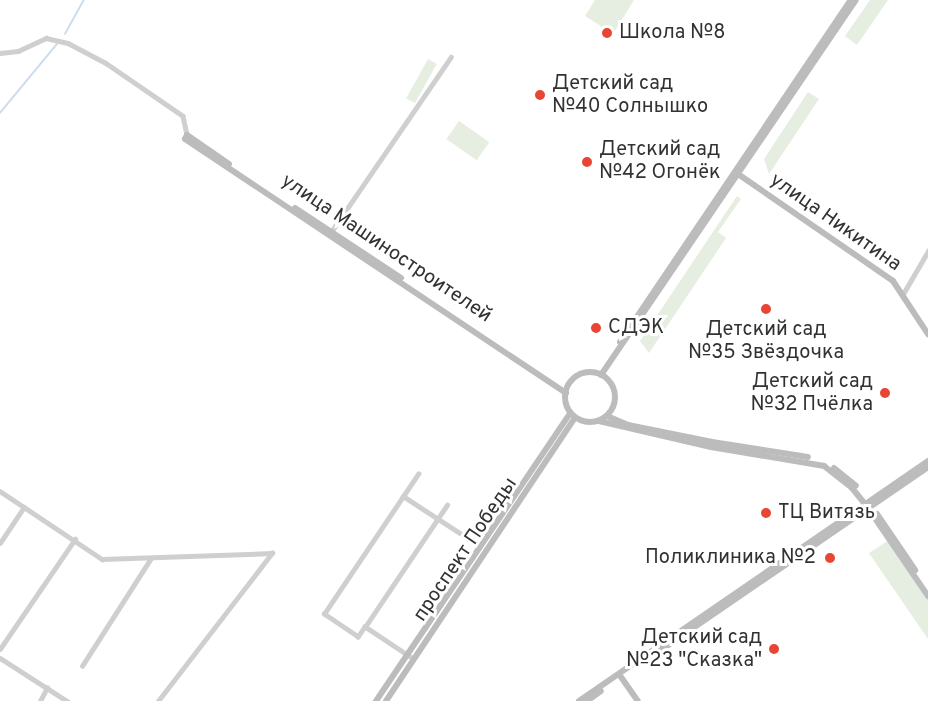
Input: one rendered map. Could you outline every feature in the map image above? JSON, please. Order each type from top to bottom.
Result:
[{"type":"main road","points":[[600,375],[851,0]]},
{"type":"main road","points":[[600,375],[856,0]]},
{"type":"main road","points":[[187,135],[185,139],[566,391],[572,415],[480,546],[410,657],[376,701]]},
{"type":"main road","name":"улица Машиностроителей","points":[[187,135],[566,391]]},
{"type":"main road","name":"улица Никитина","points":[[738,174],[893,280],[928,334]]},
{"type":"main road","points":[[566,391],[581,374],[600,375],[615,394],[607,416],[599,421]]},
{"type":"main road","points":[[572,415],[711,447],[813,462],[837,475],[868,505],[928,596]]},
{"type":"main road","name":"проспект Победы","points":[[386,701],[410,657],[572,415]]},
{"type":"main road","points":[[607,416],[628,424],[712,442],[815,459],[843,474],[928,589]]},
{"type":"main road","points":[[587,701],[796,558],[928,461]]},
{"type":"main road","points":[[579,701],[868,505],[928,467]]},
{"type":"main road","points":[[624,675],[638,701]]},
{"type":"street","points":[[0,53],[18,51],[46,38],[68,43],[106,63],[183,116],[187,135]]},
{"type":"street","points":[[331,232],[451,57]]},
{"type":"street","points":[[903,294],[928,251]]},
{"type":"street","points":[[418,474],[324,614],[358,637],[447,506]]},
{"type":"street","points":[[0,491],[102,559],[272,553],[158,701]]},
{"type":"street","points":[[403,496],[480,546]]},
{"type":"street","points":[[0,543],[24,507]]},
{"type":"street","points":[[0,649],[75,539]]},
{"type":"street","points":[[82,666],[152,558]]},
{"type":"street","points":[[365,627],[410,657]]},
{"type":"street","points":[[0,657],[67,701]]},
{"type":"street","points":[[40,701],[47,688]]},
{"type":"shaded area","points":[[595,0],[634,0],[613,34],[585,16]]},
{"type":"shaded area","points":[[870,0],[888,0],[857,45],[845,36]]},
{"type":"shaded area","points":[[428,59],[437,64],[415,103],[406,98]]},
{"type":"shaded area","points":[[808,92],[819,99],[769,174],[764,159]]},
{"type":"shaded area","points":[[459,121],[489,142],[477,160],[446,139]]},
{"type":"shaded area","points":[[737,196],[741,199],[718,232],[726,238],[649,353],[640,341]]},
{"type":"shaded area","points":[[889,540],[928,597],[928,639],[869,553]]},
{"type":"waterway","points":[[65,34],[84,0]]},
{"type":"waterway","points":[[0,113],[57,44]]},
{"type":"place","name":"Школа №8","points":[[607,33]]},
{"type":"place","name":"Детский сад №40 Солнышко","points":[[540,95]]},
{"type":"place","name":"Детский сад №42 Огонёк","points":[[587,162]]},
{"type":"place","name":"Детский сад №35 Звёздочка","points":[[766,309]]},
{"type":"place","name":"СДЭК","points":[[596,328]]},
{"type":"place","name":"Детский сад №32 Пчёлка","points":[[885,393]]},
{"type":"place","name":"ТЦ Витязь","points":[[766,513]]},
{"type":"place","name":"Поликлиника №2","points":[[830,558]]},
{"type":"place","name":"Детский сад №23 \"Сказка\"","points":[[774,649]]}]
